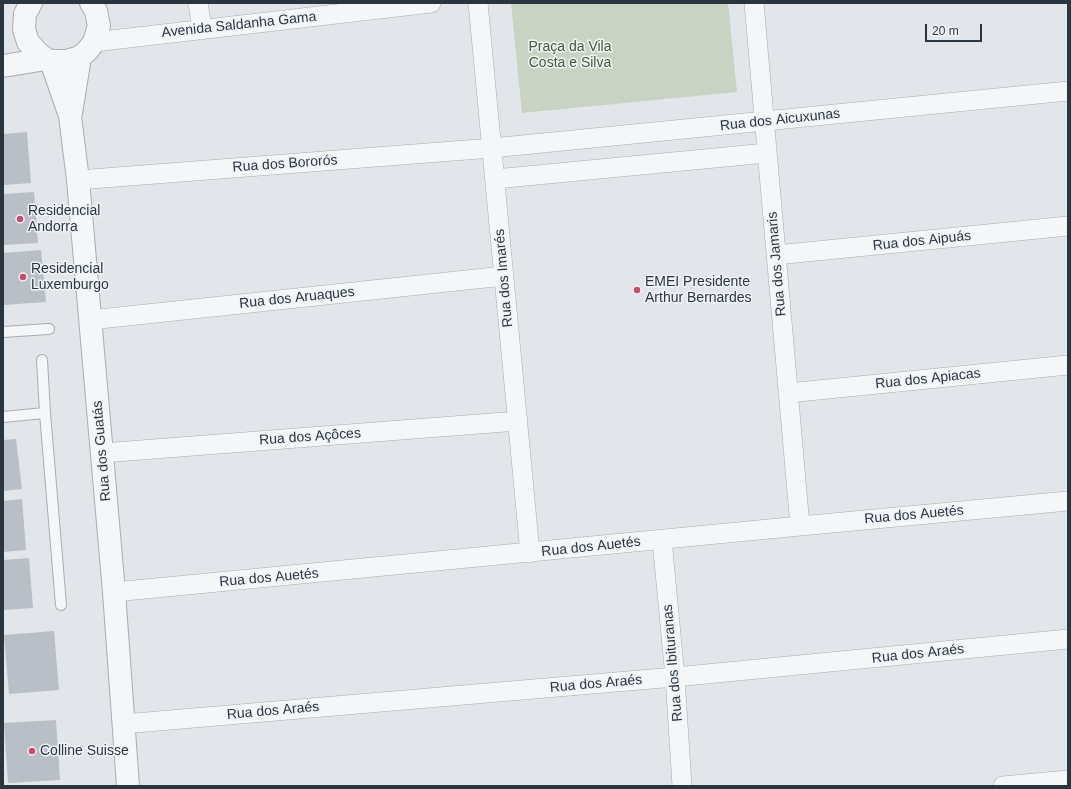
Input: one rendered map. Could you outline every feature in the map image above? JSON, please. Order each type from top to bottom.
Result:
[{"type":"street","points":[[30,3],[25,14],[24,29],[28,42],[38,53],[49,60]]},
{"type":"street","points":[[87,49],[99,26],[96,11],[91,3]]},
{"type":"street","points":[[198,3],[202,29]]},
{"type":"street","name":"Avenida Saldanha Gama","points":[[3,66],[49,60],[67,61],[87,49],[338,8],[431,3]]},
{"type":"street","name":"Rua dos Imarés","points":[[478,3],[530,553]]},
{"type":"street","name":"Rua dos Jamaris","points":[[754,3],[800,526]]},
{"type":"street","name":"Rua dos Guatás","points":[[70,116],[87,49]]},
{"type":"street","name":"Rua dos Guatás","points":[[49,60],[70,116],[78,180],[114,592],[128,786]]},
{"type":"street","name":"Rua dos Aicuxunas","points":[[492,148],[764,122],[1068,90]]},
{"type":"street","name":"Rua dos Bororós","points":[[78,180],[492,148]]},
{"type":"street","points":[[495,180],[767,153]]},
{"type":"street","name":"Rua dos Aipuás","points":[[776,255],[1068,226]]},
{"type":"street","name":"Rua dos Aruaques","points":[[90,320],[504,276]]},
{"type":"street","name":"Rua dos Apiacas","points":[[788,393],[1068,365]]},
{"type":"street","name":"Rua dos Açôces","points":[[102,453],[518,421]]},
{"type":"street","name":"Rua dos Auetés","points":[[114,592],[800,526],[1068,502]]},
{"type":"street","name":"Rua dos Ibituranas","points":[[662,540],[675,677],[682,786]]},
{"type":"street","name":"Rua dos Araés","points":[[123,724],[675,677],[1068,639]]},
{"type":"street","points":[[1003,786],[1068,780]]},
{"type":"lane","points":[[3,332],[48,330]]},
{"type":"lane","points":[[42,360],[61,605]]},
{"type":"lane","points":[[3,417],[45,413]]},
{"type":"green space","name":"Praça da Vila Costa e Silva","points":[[511,3],[728,3],[737,92],[522,113]]},
{"type":"building","name":"Residencial Andorra","points":[[27,132],[31,183],[3,185],[3,134]]},
{"type":"building","name":"Residencial Andorra","points":[[34,192],[38,243],[3,245],[3,194]]},
{"type":"building","name":"Residencial Luxemburgo","points":[[41,250],[46,302],[3,305],[3,253]]},
{"type":"building","points":[[16,439],[22,489],[3,491],[3,440]]},
{"type":"building","points":[[22,499],[26,550],[3,552],[3,501]]},
{"type":"building","points":[[29,558],[33,608],[3,610],[3,560]]},
{"type":"building","points":[[54,631],[59,690],[9,694],[4,635]]},
{"type":"building","name":"Colline Suisse","points":[[56,720],[60,780],[8,783],[4,723]]},
{"type":"place","name":"Residencial Andorra","points":[[20,219]]},
{"type":"place","name":"Residencial Luxemburgo","points":[[23,277]]},
{"type":"place","name":"EMEI Presidente Arthur Bernardes","points":[[637,290]]},
{"type":"place","name":"Colline Suisse","points":[[32,751]]}]
